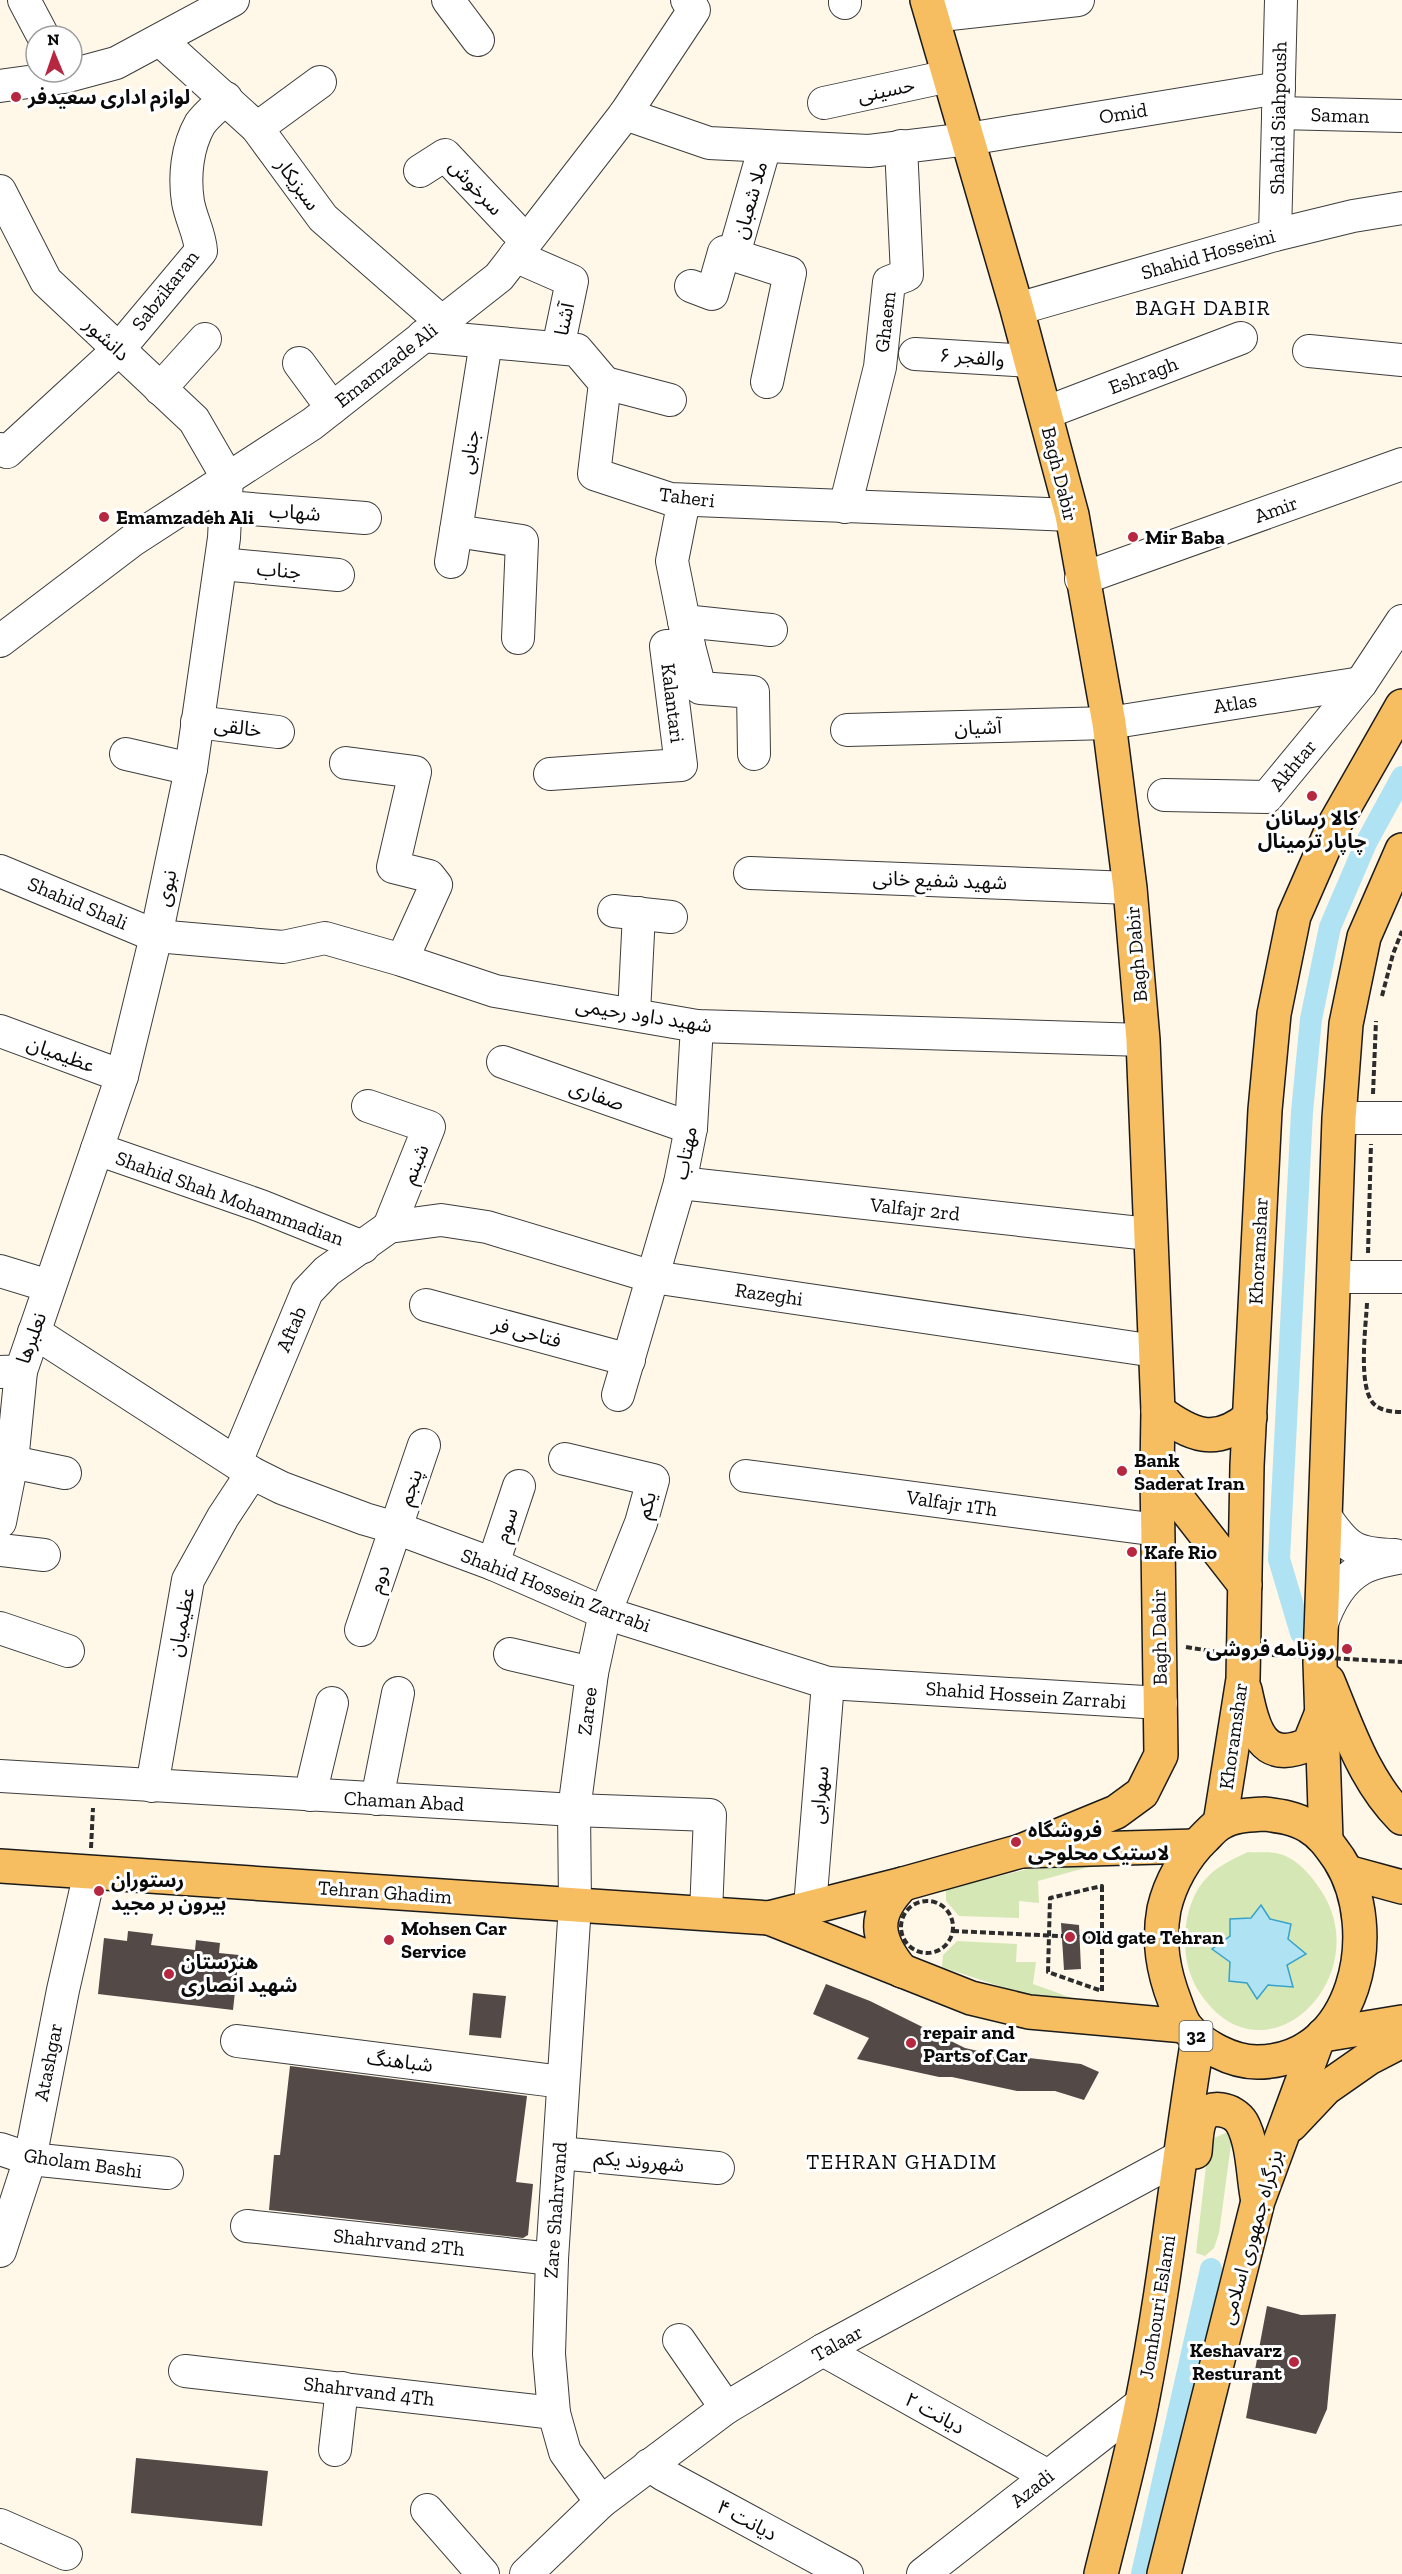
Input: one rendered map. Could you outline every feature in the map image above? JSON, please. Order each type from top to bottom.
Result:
[{"type":"main road","name":"Bagh Dabir","points":[[930,8],[1017,309],[1029,361],[1072,515],[1109,723],[1130,888],[1143,1040],[1149,1234],[1158,1411],[1156,1472],[1161,1755],[1142,1793],[1116,1812],[1021,1851]]},
{"type":"main road","name":"Khoramshar","points":[[1220,1823],[1243,1679],[1250,1417],[1265,1110],[1275,1014],[1294,916],[1333,827],[1402,706]]},
{"type":"main road","points":[[1326,1840],[1320,1662],[1339,1118],[1346,1024],[1364,937],[1398,868]]},
{"type":"main road","points":[[1158,1411],[1187,1431],[1214,1435],[1227,1432],[1250,1417]]},
{"type":"main road","points":[[1156,1472],[1245,1585]]},
{"type":"main road","points":[[1320,1662],[1365,1768],[1385,1801],[1402,1818]]},
{"type":"main road","points":[[1243,1679],[1252,1723],[1261,1740],[1276,1749],[1294,1750],[1309,1744],[1322,1712]]},
{"type":"main road","name":"32","points":[[1265,1814],[1288,1817],[1309,1826],[1326,1840],[1347,1872],[1359,1907],[1361,1944],[1355,1981],[1340,2015],[1320,2040],[1297,2055],[1276,2061],[1254,2062],[1233,2058],[1213,2049],[1192,2032],[1165,1975],[1161,1941],[1164,1907],[1176,1875],[1195,1846],[1220,1823],[1242,1815],[1265,1814]]},
{"type":"main road","points":[[769,1918],[1021,1851],[1195,1846]]},
{"type":"main road","name":"Tehran Ghadim","points":[[0,1866],[769,1918]]},
{"type":"main road","points":[[1347,1872],[1402,1887]]},
{"type":"main road","points":[[902,1971],[888,1953],[881,1934],[880,1918],[888,1899],[903,1884]]},
{"type":"main road","points":[[769,1918],[971,1998],[1029,2012],[1192,2032]]},
{"type":"main road","name":"32","points":[[1320,2040],[1402,2022]]},
{"type":"main road","name":"Jomhouri Eslami","points":[[1101,2574],[1142,2403],[1164,2274],[1192,2032]]},
{"type":"main road","name":"بزرگراه جمهوری اسلامی","points":[[1164,2574],[1258,2201],[1280,2137],[1320,2040]]},
{"type":"main road","points":[[1280,2137],[1326,2088],[1369,2058],[1402,2041]]},
{"type":"main road","points":[[1164,2274],[1180,2246],[1200,2120],[1206,2113],[1218,2109],[1232,2112],[1242,2122],[1258,2201]]},
{"type":"street","points":[[24,0],[37,24]]},
{"type":"street","points":[[425,0],[429,6],[441,0]]},
{"type":"street","points":[[448,0],[478,40]]},
{"type":"street","points":[[930,8],[1078,0]]},
{"type":"street","name":"Shahid Siahpoush","points":[[1275,235],[1281,0]]},
{"type":"street","points":[[84,70],[116,63],[160,40],[221,3]]},
{"type":"street","name":"Emamzade Ali","points":[[0,640],[125,546],[226,492],[499,277],[625,114],[690,5]]},
{"type":"street","name":"سبزیکار","points":[[160,40],[257,128],[323,218],[432,329]]},
{"type":"street","name":"حسینی","points":[[824,103],[949,76]]},
{"type":"street","points":[[0,86],[24,82]]},
{"type":"street","points":[[257,128],[320,82]]},
{"type":"street","name":"Sabzikaran","points":[[118,350],[201,251],[200,237],[188,203],[186,169],[192,142],[201,123],[226,98]]},
{"type":"street","name":"Saman","points":[[1278,100],[1402,116]]},
{"type":"street","name":"Omid","points":[[625,114],[709,143],[869,151],[1278,100]]},
{"type":"street","name":"ملا شعبان","points":[[734,254],[765,146]]},
{"type":"street","name":"Ghaem","points":[[845,507],[880,367],[889,282],[908,275],[901,146]]},
{"type":"street","name":"سرخوش","points":[[420,171],[445,155],[521,249]]},
{"type":"street","name":"دانشور","points":[[0,191],[46,281],[194,420],[226,492]]},
{"type":"street","name":"Shahid Hosseini","points":[[1017,309],[1275,235],[1353,216],[1402,208]]},
{"type":"street","name":"آشنا","points":[[521,249],[572,281],[558,348]]},
{"type":"street","points":[[691,286],[712,294],[724,252],[790,273],[766,382]]},
{"type":"street","points":[[432,329],[486,342],[577,350],[605,383],[670,400]]},
{"type":"street","name":"Eshragh","points":[[1045,412],[1241,338]]},
{"type":"street","points":[[160,389],[205,339]]},
{"type":"street","name":"جنابی","points":[[451,562],[486,342]]},
{"type":"street","points":[[0,449],[7,452],[118,350]]},
{"type":"street","points":[[1309,351],[1402,360]]},
{"type":"street","name":"والفجر ۶","points":[[915,354],[1029,361]]},
{"type":"street","points":[[299,363],[332,408]]},
{"type":"street","name":"Taheri","points":[[605,383],[594,474],[670,499],[1072,515]]},
{"type":"street","name":"Amir","points":[[1082,579],[1402,464]]},
{"type":"street","name":"شهاب","points":[[226,492],[364,518]]},
{"type":"street","name":"نبوی","points":[[49,1286],[122,1076],[156,936],[190,769],[221,564],[226,492]]},
{"type":"street","points":[[684,500],[672,561],[686,633],[700,688],[753,692],[754,754]]},
{"type":"street","points":[[456,531],[522,541],[518,638]]},
{"type":"street","name":"جناب","points":[[221,564],[338,575]]},
{"type":"street","points":[[1361,683],[1402,621]]},
{"type":"street","points":[[686,633],[771,630]]},
{"type":"street","name":"Kalantari","points":[[550,774],[681,765],[666,646],[686,633]]},
{"type":"street","name":"Atlas","points":[[1109,723],[1361,683]]},
{"type":"street","name":"Akhtar","points":[[1164,795],[1267,796],[1361,683]]},
{"type":"street","name":"خالقی","points":[[197,722],[279,732]]},
{"type":"street","name":"آشیان","points":[[847,730],[1109,723]]},
{"type":"street","points":[[126,754],[190,769]]},
{"type":"street","points":[[346,763],[415,772],[393,867],[429,876],[436,885],[402,960]]},
{"type":"street","name":"Shahid Shali","points":[[0,870],[156,936]]},
{"type":"street","name":"شهید شفیع خانی","points":[[750,873],[1130,888]]},
{"type":"street","points":[[634,1014],[626,912],[671,918]]},
{"type":"street","name":"شهید داود رحیمی","points":[[156,936],[283,947],[325,939],[402,960],[495,991],[697,1026],[1143,1040]]},
{"type":"street","name":"مهتاب","points":[[653,1277],[680,1183],[691,1128],[697,1026]]},
{"type":"street","name":"عظیمیان","points":[[0,1031],[122,1076]]},
{"type":"street","name":"صفاری","points":[[503,1062],[691,1128]]},
{"type":"street","name":"شبنم","points":[[368,1106],[429,1127],[389,1227]]},
{"type":"street","points":[[1339,1118],[1387,1118]]},
{"type":"street","name":"Shahid Shah Mohammadian","points":[[97,1149],[261,1206],[363,1247]]},
{"type":"street","name":"Valfajr 2rd","points":[[680,1183],[1149,1234]]},
{"type":"street","name":"Razeghi","points":[[389,1227],[441,1220],[488,1227],[653,1277],[1155,1351]]},
{"type":"street","name":"Aftab","points":[[244,1467],[307,1292],[327,1271],[389,1227]]},
{"type":"street","points":[[0,1271],[49,1286]]},
{"type":"street","points":[[618,1395],[653,1277]]},
{"type":"street","points":[[1333,1277],[1402,1277]]},
{"type":"street","name":"نعلبرها","points":[[0,1522],[12,1462],[11,1372],[34,1332],[49,1286]]},
{"type":"street","name":"فتاحی فر","points":[[426,1305],[629,1360]]},
{"type":"street","name":"Shahid Hossein Zarrabi","points":[[34,1332],[244,1467],[282,1488],[493,1564],[605,1614],[828,1683],[1161,1703]]},
{"type":"street","name":"پنجم","points":[[396,1528],[424,1446]]},
{"type":"street","name":"یکم","points":[[565,1460],[653,1480],[641,1524],[605,1614]]},
{"type":"street","points":[[12,1462],[65,1473]]},
{"type":"street","name":"عظیمیان","points":[[152,1786],[188,1580],[223,1517],[244,1467]]},
{"type":"street","name":"Valfajr 1Th","points":[[746,1476],[1158,1530]]},
{"type":"street","name":"سوم","points":[[493,1564],[519,1486]]},
{"type":"street","points":[[1325,1516],[1340,1537],[1356,1550],[1368,1554],[1402,1556]]},
{"type":"street","name":"دوم","points":[[361,1629],[396,1528]]},
{"type":"street","points":[[0,1550],[44,1555]]},
{"type":"street","points":[[1321,1626],[1328,1606],[1342,1587],[1360,1569],[1402,1556]]},
{"type":"street","name":"Zaree","points":[[575,1905],[574,1810],[592,1673],[605,1614]]},
{"type":"street","points":[[0,1629],[68,1651]]},
{"type":"street","points":[[510,1654],[592,1673]]},
{"type":"street","name":"سهرابی","points":[[810,1907],[828,1683]]},
{"type":"street","points":[[377,1799],[398,1694]]},
{"type":"street","points":[[310,1795],[332,1702]]},
{"type":"street","name":"Chaman Abad","points":[[0,1776],[574,1810],[710,1815],[706,1913]]},
{"type":"street","name":"Atashgar","points":[[0,2251],[30,2159],[63,1990],[90,1872]]},
{"type":"street","name":"Zare Shahrvand","points":[[575,1905],[552,2259],[549,2354],[554,2413],[565,2452],[601,2502]]},
{"type":"street","name":"شباهنگ","points":[[237,2041],[564,2082]]},
{"type":"street","name":"Gholam Bashi","points":[[0,2149],[30,2159],[166,2174]]},
{"type":"street","name":"شهروند یکم","points":[[559,2153],[718,2168]]},
{"type":"street","name":"Talaar","points":[[526,2574],[601,2502],[726,2408],[824,2350],[1179,2158]]},
{"type":"street","name":"Shahrvand 2Th","points":[[247,2226],[552,2259]]},
{"type":"street","points":[[679,2340],[726,2408]]},
{"type":"street","name":"دیانت ۲","points":[[824,2350],[1048,2476]]},
{"type":"street","name":"Shahrvand 4Th","points":[[185,2371],[554,2413]]},
{"type":"street","points":[[335,2450],[342,2388]]},
{"type":"street","name":"Azadi","points":[[923,2574],[1142,2403]]},
{"type":"street","name":"دیانت ۴","points":[[649,2465],[847,2574]]},
{"type":"street","points":[[427,2510],[483,2574]]},
{"type":"street","points":[[0,2525],[66,2554]]},
{"type":"path","points":[[1380,1001],[1402,931]]},
{"type":"path","points":[[1378,1011],[1387,1118],[1367,1277],[1365,1387],[1375,1406],[1382,1410],[1402,1412]]},
{"type":"path","points":[[1218,1652],[1402,1662]]},
{"type":"path","points":[[90,1872],[95,1783]]},
{"type":"path","points":[[1102,1886],[1102,1938],[1102,1991],[1048,1972],[1050,1898],[1102,1886]]},
{"type":"path","points":[[927,1901],[943,1907],[952,1922],[953,1931],[945,1946],[928,1953],[920,1953],[907,1943],[901,1928],[905,1912],[911,1906],[927,1901]]},
{"type":"path","points":[[953,1931],[1102,1938]]},
{"type":"green space","points":[[1248,1852],[1280,1854],[1300,1866],[1312,1878],[1325,1897],[1336,1930],[1334,1962],[1322,1991],[1303,2013],[1278,2027],[1251,2029],[1223,2018],[1198,1990],[1192,1978],[1185,1950],[1190,1906],[1203,1882],[1218,1868]]},
{"type":"green space","points":[[1092,1866],[1038,1881],[1039,1903],[1019,1901],[1019,1918],[959,1916],[946,1901],[946,1889],[1032,1868]]},
{"type":"green space","points":[[957,1941],[1017,1944],[1016,1962],[1036,1962],[1033,1984],[1086,2003],[1026,1995],[942,1967],[943,1955]]},
{"type":"green space","points":[[1233,2130],[1219,2233],[1214,2248],[1205,2256],[1196,2253],[1209,2140]]},
{"type":"water","points":[[1261,1905],[1270,1919],[1291,1924],[1288,1939],[1306,1954],[1287,1965],[1293,1987],[1268,1985],[1257,1999],[1247,1983],[1229,1981],[1230,1962],[1212,1949],[1230,1936],[1230,1919],[1251,1918]]},
{"type":"building","points":[[1061,1923],[1079,1925],[1081,1969],[1064,1970]]},
{"type":"building","name":"هنرستان شهید انصاری","points":[[128,1931],[153,1934],[151,1945],[195,1950],[196,1940],[220,1943],[219,1953],[239,1955],[233,2010],[98,1994],[104,1938],[127,1941]]},
{"type":"building","name":"repair and Parts of Car","points":[[826,1984],[870,2001],[965,2048],[987,2053],[1081,2064],[1099,2072],[1084,2100],[1055,2091],[1017,2091],[857,2059],[869,2038],[813,2014]]},
{"type":"building","points":[[473,1993],[506,1996],[501,2038],[469,2035]]},
{"type":"building","points":[[290,2066],[527,2096],[516,2182],[533,2184],[528,2235],[523,2238],[269,2210],[274,2155],[280,2155]]},
{"type":"building","name":"Keshavarz Resturant","points":[[1267,2306],[1301,2315],[1336,2314],[1327,2409],[1316,2434],[1246,2418]]},
{"type":"building","points":[[136,2458],[268,2471],[262,2526],[131,2513]]},
{"type":"waterway","points":[[1301,1633],[1279,1559],[1302,1112],[1311,1019],[1330,927],[1366,843],[1402,777]]},
{"type":"waterway","points":[[1142,2574],[1211,2269]]},
{"type":"place","name":"لوازم ادارى سعيدفر","points":[[16,97]]},
{"type":"place","name":"Emamzadeh Ali","points":[[104,517]]},
{"type":"place","name":"Mir Baba","points":[[1133,537]]},
{"type":"place","name":"کالا رسانان چاپار ترمینال","points":[[1312,796]]},
{"type":"place","name":"Bank Saderat Iran","points":[[1122,1471]]},
{"type":"place","name":"Kafe Rio","points":[[1132,1552]]},
{"type":"place","name":"روزنامه فروشی","points":[[1347,1649]]},
{"type":"place","name":"فروشگاه لاستیک محلوجی","points":[[1016,1842]]},
{"type":"place","name":"رستوران بیرون بر مجید","points":[[99,1891]]},
{"type":"place","name":"Old gate Tehran","points":[[1070,1937]]},
{"type":"place","name":"Mohsen Car Service","points":[[389,1940]]},
{"type":"place","name":"هنرستان شهید انصاری","points":[[169,1974]]},
{"type":"place","name":"repair and Parts of Car","points":[[911,2043]]},
{"type":"place","name":"Keshavarz Resturant","points":[[1294,2362]]},
{"type":"district","name":"BAGH DABIR","points":[[1203,307]]},
{"type":"district","name":"TEHRAN GHADIM","points":[[902,2161]]}]
